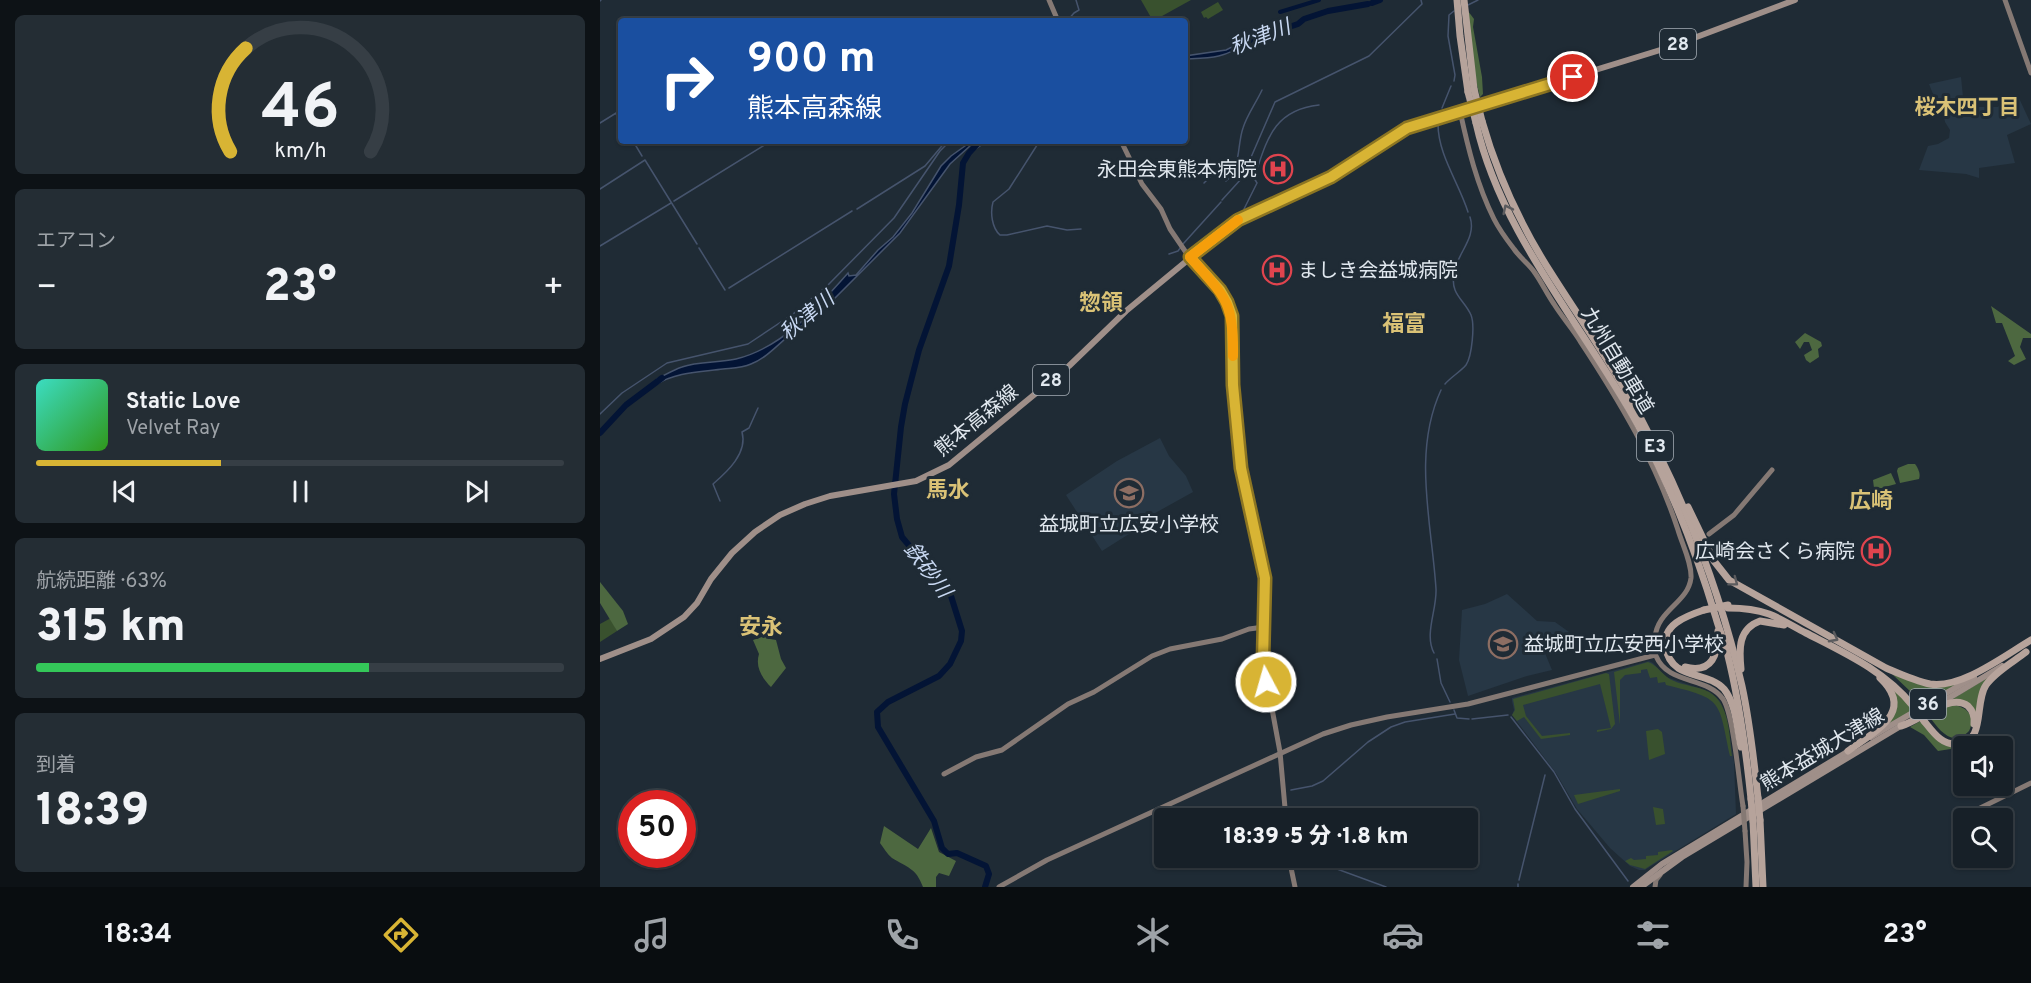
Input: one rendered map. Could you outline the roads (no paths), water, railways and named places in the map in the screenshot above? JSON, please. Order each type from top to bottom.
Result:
[{"type":"highway","name":"九州自動車道","points":[[1457,0],[1471,91],[1490,169],[1512,219],[1616,387],[1659,467],[1692,545],[1727,651],[1755,799]]},
{"type":"highway","name":"九州自動車道","points":[[1462,21],[1464,0]]},
{"type":"highway","name":"九州自動車道","points":[[1479,122],[1518,214],[1549,271],[1622,385],[1662,460],[1709,571],[1742,686],[1751,739],[1756,821],[1756,887]]},
{"type":"highway","points":[[1662,460],[1684,497],[1714,561],[1730,580],[1886,668],[1918,681],[1938,685],[1961,681],[2031,641]]},
{"type":"highway","points":[[1755,799],[1729,698],[1718,684],[1679,669],[1671,662],[1666,650],[1667,633],[1671,627],[1688,615],[1728,607],[1762,608],[1807,624]]},
{"type":"highway","points":[[1728,607],[1748,608],[1771,615],[1879,672],[1915,705]]},
{"type":"highway","points":[[1704,611],[1684,621],[1673,632],[1669,646],[1677,663],[1694,669],[1707,666],[1712,662],[1718,648],[1717,624]]},
{"type":"highway","points":[[1742,686],[1740,645],[1747,628],[1760,621],[1768,621],[1803,632]]},
{"type":"highway","points":[[1860,652],[1900,686],[1936,735],[1949,744],[1960,744],[1970,739],[1977,728],[1978,706],[1985,687],[1991,679],[2028,650]]},
{"type":"highway","points":[[1848,751],[1891,717],[1895,703],[1894,696],[1886,683],[1856,660]]},
{"type":"highway","points":[[1901,726],[1945,704],[1956,702],[1967,706],[1974,719],[1974,725],[1969,736],[1962,741],[1954,741],[1946,740],[1926,720]]},
{"type":"highway","name":"九州自動車道","points":[[1756,821],[1763,887]]},
{"type":"main road","name":"熊本高森線","points":[[600,659],[651,639],[684,617],[697,603],[732,553],[755,532],[780,516],[817,500],[924,479],[957,459],[1081,356],[1126,311],[1220,233],[1246,215],[1331,177],[1407,128],[1670,47],[1795,0]]},
{"type":"main road","name":"熊本益城大津線","points":[[1640,886],[1649,873],[2031,641]]},
{"type":"main road","name":"熊本益城大津線","points":[[1640,886],[1682,857],[2028,650]]},
{"type":"street","points":[[1049,0],[1057,18]]},
{"type":"street","points":[[2005,0],[2031,73]]},
{"type":"street","points":[[1460,111],[1475,170],[1494,220],[1514,249],[1534,271],[1609,386],[1650,460],[1677,528],[1691,577],[1683,596],[1659,621],[1654,641],[1655,655],[1663,667],[1674,675],[1714,690],[1723,700],[1731,726],[1743,806],[1746,887]]},
{"type":"street","points":[[1122,144],[1142,184],[1161,209],[1166,223],[1190,257],[1220,290],[1232,316],[1233,385],[1238,442],[1241,468],[1265,578],[1263,660],[1280,752],[1285,808]]},
{"type":"street","points":[[1709,534],[1734,515],[1772,470]]},
{"type":"street","points":[[944,774],[976,757],[1002,750],[1068,704],[1094,692],[1152,656],[1170,649],[1222,639],[1249,628],[1264,627]]},
{"type":"street","points":[[1001,885],[1047,860],[1323,734],[1387,717],[1468,704],[1655,655]]},
{"type":"street","points":[[1980,808],[2031,783]]},
{"type":"street","points":[[1655,887],[1656,880],[1661,874],[1682,857]]},
{"type":"street","points":[[1291,868],[1295,887]]},
{"type":"water","points":[[1244,41],[1245,43],[1223,55],[1188,59],[1188,56],[1226,50]]},
{"type":"water","points":[[968,144],[983,144],[975,149],[971,145],[950,164],[900,233],[812,321],[796,330],[767,355],[751,364],[737,368],[679,375],[655,385],[657,379],[679,368],[753,354],[784,336],[812,312],[848,273],[849,276],[856,275],[893,237],[912,213],[941,166]]},
{"type":"waterway","points":[[1070,18],[1079,10],[1076,0]]},
{"type":"waterway","points":[[1280,12],[1319,0]]},
{"type":"waterway","name":"秋津川","points":[[1372,3],[1380,0]]},
{"type":"waterway","points":[[1222,200],[1242,178],[1275,102],[1369,56],[1422,4],[1421,0]]},
{"type":"waterway","points":[[1468,5],[1478,0]]},
{"type":"waterway","name":"秋津川","points":[[1238,47],[1257,36],[1269,38],[1304,19],[1328,11],[1368,4]]},
{"type":"waterway","points":[[1454,11],[1449,15],[1448,36],[1454,81]]},
{"type":"waterway","points":[[1442,108],[1451,86]]},
{"type":"waterway","points":[[1204,183],[1215,172],[1226,181],[1231,176],[1245,123],[1262,90]]},
{"type":"waterway","points":[[1244,209],[1257,183],[1254,178],[1263,151],[1274,129],[1291,113],[1319,105]]},
{"type":"waterway","points":[[600,123],[618,112]]},
{"type":"waterway","points":[[1438,124],[1441,147],[1468,212]]},
{"type":"waterway","points":[[635,144],[642,156]]},
{"type":"waterway","points":[[674,201],[766,144]]},
{"type":"waterway","points":[[857,209],[925,166],[943,144]]},
{"type":"waterway","points":[[600,414],[622,393],[667,363],[748,344],[793,314],[828,285],[894,218],[947,144]]},
{"type":"waterway","name":"鉄砂川","points":[[977,144],[963,163],[949,266],[919,350],[905,404],[894,494],[902,537],[929,564],[951,596],[962,631],[961,641],[950,664],[939,676],[888,702],[877,712],[878,727],[934,821],[942,848],[948,854],[957,853],[986,866],[989,874],[985,887]]},
{"type":"waterway","points":[[1038,144],[1009,189],[993,202],[992,215],[995,228],[1000,235],[1047,226],[1067,230],[1081,229]]},
{"type":"waterway","points":[[600,189],[645,160],[697,244]]},
{"type":"waterway","points":[[1183,244],[1221,202]]},
{"type":"waterway","points":[[600,246],[671,203]]},
{"type":"waterway","points":[[729,288],[852,211]]},
{"type":"waterway","points":[[1445,384],[1466,365],[1471,348],[1473,333],[1471,315],[1456,292],[1453,280],[1456,266],[1471,232],[1470,217]]},
{"type":"waterway","points":[[1169,254],[1178,251],[1181,247]]},
{"type":"waterway","points":[[699,248],[725,290]]},
{"type":"waterway","name":"秋津川","points":[[600,433],[626,405],[662,378]]},
{"type":"waterway","points":[[1434,653],[1430,638],[1436,589],[1428,514],[1426,464],[1427,439],[1432,414],[1441,390]]},
{"type":"waterway","points":[[720,501],[713,484],[730,468],[739,455],[743,440],[742,432],[749,428],[758,408]]},
{"type":"waterway","points":[[1437,659],[1441,683],[1450,702]]},
{"type":"waterway","points":[[1454,710],[1457,718],[1469,719]]},
{"type":"waterway","points":[[1291,790],[1312,786],[1323,781],[1368,742],[1391,727],[1405,722],[1455,714]]},
{"type":"waterway","points":[[1472,719],[1508,715]]},
{"type":"waterway","points":[[1511,717],[1554,772],[1575,809],[1628,881]]},
{"type":"waterway","points":[[1519,880],[1545,775]]},
{"type":"waterway","points":[[1334,868],[1386,887]]},
{"type":"place","name":"永田会東熊本病院","points":[[1278,169]]},
{"type":"place","name":"ましき会益城病院","points":[[1277,270]]},
{"type":"place","name":"益城町立広安小学校","points":[[1129,493]]},
{"type":"place","name":"広崎会さくら病院","points":[[1876,551]]},
{"type":"place","name":"益城町立広安西小学校","points":[[1503,644]]},
{"type":"district","name":"桜木四丁目","points":[[1967,107]]},
{"type":"district","name":"惣領","points":[[1101,302]]},
{"type":"district","name":"福富","points":[[1404,323]]},
{"type":"district","name":"馬水","points":[[948,489]]},
{"type":"district","name":"広崎","points":[[1871,500]]},
{"type":"district","name":"安永","points":[[761,626]]}]
